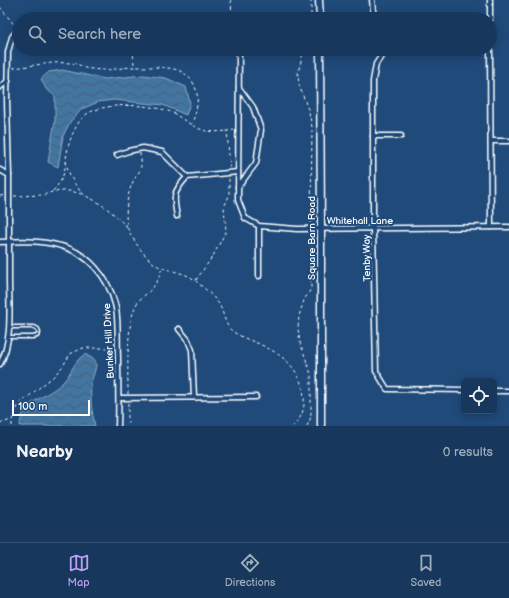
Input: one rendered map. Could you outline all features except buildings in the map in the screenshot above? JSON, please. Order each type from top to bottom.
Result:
[{"type":"street","points":[[319,0],[320,12]]},
{"type":"street","points":[[372,0],[373,12]]},
{"type":"street","points":[[490,0],[490,12]]},
{"type":"street","points":[[0,364],[5,352],[8,327],[8,68],[12,37]]},
{"type":"street","points":[[239,56],[238,200],[245,218],[259,226],[259,276]]},
{"type":"street","name":"Square Barn Road","points":[[320,56],[321,426]]},
{"type":"street","name":"Tenby Way","points":[[381,56],[374,71],[373,136],[376,372],[386,389],[461,390]]},
{"type":"street","points":[[490,56],[491,227]]},
{"type":"street","points":[[0,87],[8,81]]},
{"type":"street","points":[[238,187],[256,163],[261,130],[253,107],[239,88]]},
{"type":"street","points":[[373,136],[401,136]]},
{"type":"street","points":[[491,141],[509,141]]},
{"type":"street","points":[[117,155],[143,148],[162,152],[187,177]]},
{"type":"street","points":[[0,170],[9,175]]},
{"type":"street","points":[[177,216],[174,202],[176,188],[187,177],[238,172]]},
{"type":"street","name":"Whitehall Lane","points":[[259,226],[311,229],[509,227]]},
{"type":"street","name":"Bunker Hill Drive","points":[[0,242],[35,242],[70,249],[91,262],[106,282],[116,305],[119,398],[118,426]]},
{"type":"street","points":[[179,329],[188,340],[192,350],[194,397]]},
{"type":"street","points":[[497,391],[509,391]]},
{"type":"street","points":[[119,398],[256,397]]},
{"type":"lane","points":[[7,337],[33,337],[37,336],[39,333],[38,329],[34,327],[8,327]]},
{"type":"path","points":[[231,0],[232,12]]},
{"type":"path","points":[[311,0],[311,12]]},
{"type":"path","points":[[0,7],[12,22]]},
{"type":"path","points":[[133,56],[134,67]]},
{"type":"path","points":[[302,56],[298,73],[299,84],[309,112],[312,127],[311,289],[304,300],[299,316],[298,329],[300,342],[311,374],[311,413],[307,426]]},
{"type":"path","points":[[8,68],[77,64],[86,68],[103,70],[134,67],[165,68],[179,71],[187,76],[194,84],[198,93],[197,112],[191,125]]},
{"type":"path","points":[[52,192],[62,180],[70,141],[75,127],[84,116],[98,109],[117,106],[158,108],[173,112],[191,125],[203,131],[213,132],[238,129]]},
{"type":"path","points":[[196,280],[213,256],[226,230],[224,207],[229,196],[230,167],[227,131]]},
{"type":"path","points":[[127,227],[126,217],[131,185],[141,166],[140,149]]},
{"type":"path","points":[[66,160],[68,170],[75,184],[84,195]]},
{"type":"path","points":[[16,196],[44,195],[52,192],[71,191],[84,195],[100,203],[127,227],[146,256],[157,265],[187,275],[196,280],[220,305],[232,330],[245,338],[274,350],[288,361],[298,376],[303,389],[304,401],[302,415],[293,426]]},
{"type":"path","points":[[128,426],[128,349],[132,319],[135,305],[158,280],[162,267]]},
{"type":"path","points":[[12,426],[12,420],[19,404],[54,376],[63,366],[70,354],[84,348],[128,349]]},
{"type":"path","points":[[0,423],[12,420]]},
{"type":"water","points":[[62,70],[105,79],[143,75],[166,78],[186,87],[190,103],[186,115],[163,105],[114,100],[98,102],[82,109],[70,122],[63,136],[58,167],[48,162],[55,120],[55,96],[46,89],[41,79],[49,72]]},
{"type":"water","points":[[85,354],[95,360],[96,363],[91,384],[95,426],[20,426],[22,416],[28,406],[60,385],[67,378],[78,360]]}]
